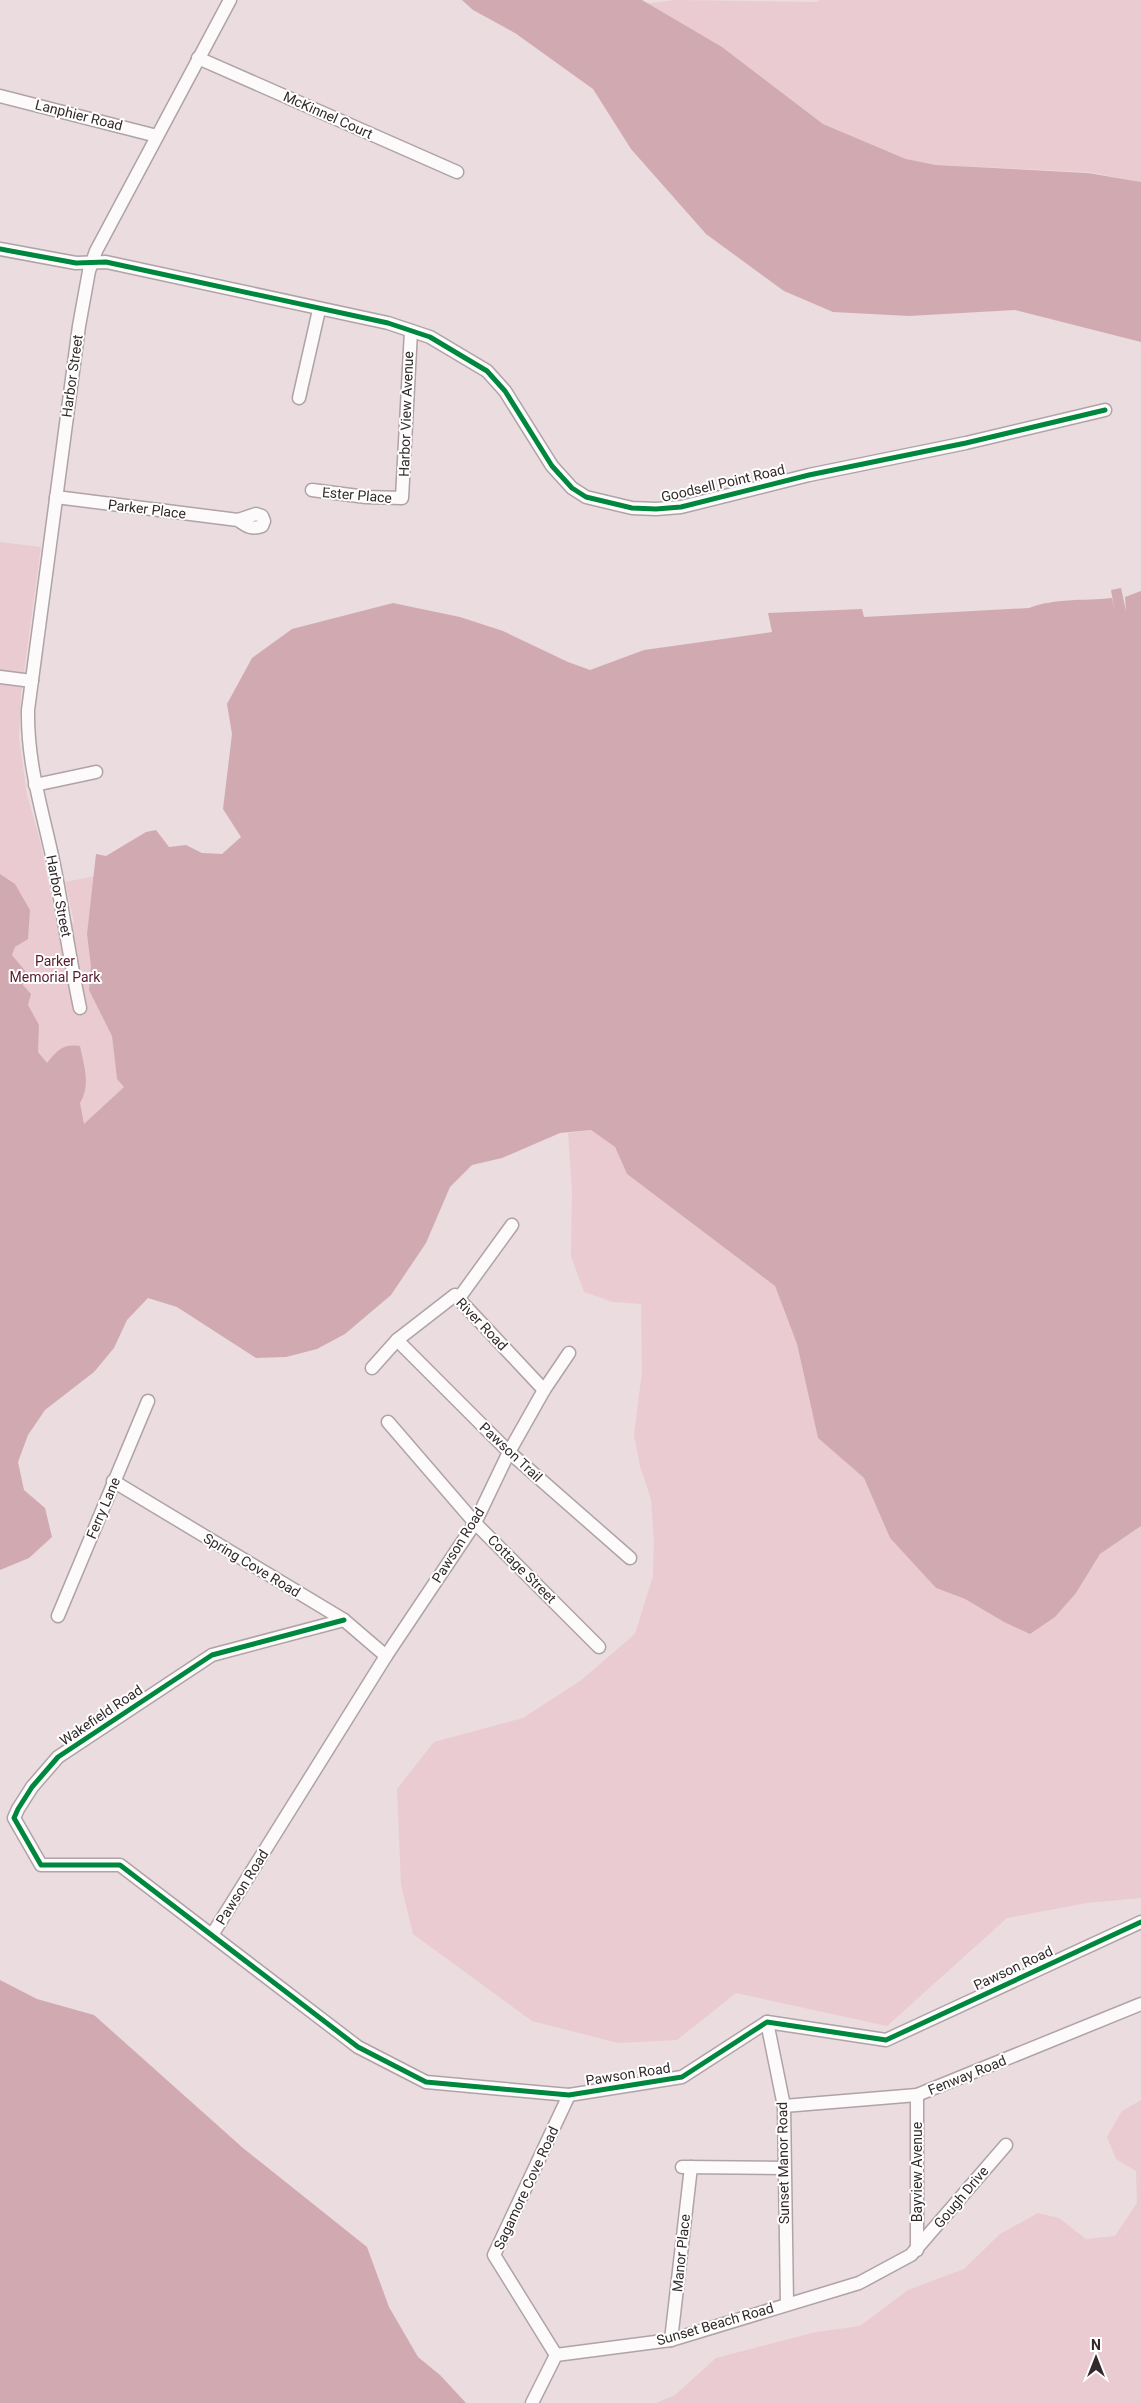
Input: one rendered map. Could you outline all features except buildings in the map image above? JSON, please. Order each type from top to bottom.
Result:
[{"type":"street","name":"Harbor Street","points":[[80,1008],[65,920],[35,785],[28,738],[32,681],[79,326],[91,262],[104,234],[230,0]]},
{"type":"street","name":"McKinnel Court","points":[[198,58],[457,172]]},
{"type":"street","name":"Lanphier Road","points":[[0,96],[157,136]]},
{"type":"street","name":"Goodsell Point Road","points":[[0,249],[76,263],[106,262],[319,310],[388,323],[411,331],[445,345],[486,371],[505,391],[552,466],[572,488],[586,497],[632,508],[681,507],[809,474],[985,438],[1105,410]]},
{"type":"street","points":[[299,398],[319,310]]},
{"type":"street","name":"Harbor View Avenue","points":[[402,498],[411,331]]},
{"type":"street","name":"Ester Place","points":[[312,490],[366,497],[402,498]]},
{"type":"street","name":"Parker Place","points":[[56,497],[238,520]]},
{"type":"street","points":[[0,677],[32,681]]},
{"type":"street","points":[[35,785],[96,772]]},
{"type":"street","points":[[459,1298],[512,1226]]},
{"type":"street","name":"River Road","points":[[372,1368],[397,1340],[455,1295],[544,1390]]},
{"type":"street","name":"Pawson Trail","points":[[397,1340],[509,1452],[630,1558]]},
{"type":"street","name":"Pawson Road","points":[[568,1353],[544,1390],[509,1452],[474,1523],[386,1656],[212,1935],[358,2047],[426,2082],[569,2095],[682,2077],[767,2022],[886,2040],[1141,1922]]},
{"type":"street","name":"Ferry Lane","points":[[58,1616],[148,1401]]},
{"type":"street","name":"Cottage Street","points":[[388,1422],[474,1523],[599,1646]]},
{"type":"street","name":"Spring Cove Road","points":[[114,1482],[344,1620],[386,1656]]},
{"type":"street","name":"Wakefield Road","points":[[212,1935],[120,1865],[41,1865],[14,1818],[18,1809],[58,1758],[212,1655],[344,1620]]},
{"type":"street","name":"Fenway Road","points":[[784,2106],[917,2095],[1141,2004]]},
{"type":"street","name":"Sunset Manor Road","points":[[767,2022],[784,2106],[783,2168],[786,2304]]},
{"type":"street","name":"Sagamore Cove Road","points":[[556,2355],[494,2255],[569,2095]]},
{"type":"street","name":"Bayview Avenue","points":[[917,2095],[917,2250]]},
{"type":"street","name":"Gough Drive","points":[[917,2250],[1006,2145]]},
{"type":"street","name":"Manor Place","points":[[671,2340],[686,2167],[783,2168]]},
{"type":"street","name":"Sunset Beach Road","points":[[556,2355],[671,2340],[859,2283],[917,2250]]},
{"type":"street","points":[[532,2403],[556,2355]]},
{"type":"green space","points":[[675,0],[816,2],[820,0],[1141,0],[1141,182],[1088,172],[936,165],[906,159],[823,124],[722,47],[645,4]]},
{"type":"green space","name":"Parker Memorial Park","points":[[0,542],[41,547],[21,694],[19,737],[27,795],[40,840],[57,926],[74,922],[65,882],[106,874],[112,1036],[117,1079],[124,1087],[84,1125],[38,1065],[11,990],[0,885]]},
{"type":"green space","points":[[591,1130],[615,1147],[627,1174],[775,1286],[797,1344],[818,1438],[864,1478],[890,1538],[936,1588],[965,1599],[1004,1622],[1076,1593],[1100,1554],[1141,1526],[1141,1898],[1087,1903],[1007,1918],[887,2026],[736,1993],[677,2040],[618,2043],[532,2021],[413,1934],[401,1885],[397,1789],[434,1742],[523,1718],[580,1681],[635,1634],[653,1576],[654,1541],[651,1499],[640,1466],[634,1435],[642,1372],[641,1304],[613,1302],[584,1292],[571,1256],[572,1191],[568,1133]]},
{"type":"green space","points":[[1141,2100],[1141,2403],[656,2403],[675,2395],[716,2358],[816,2332],[860,2326],[908,2290],[964,2269],[1000,2234],[1038,2213],[1059,2218],[1086,2239],[1115,2236],[1137,2203],[1136,2171],[1116,2159],[1107,2137],[1122,2111]]},
{"type":"shaded area","points":[[462,0],[642,0],[722,47],[823,124],[906,159],[936,165],[1088,173],[1141,182],[1141,342],[1015,310],[909,316],[833,312],[784,291],[706,234],[631,149],[593,89],[515,33],[473,10]]},
{"type":"shaded area","points":[[1121,588],[1126,611],[1125,597],[1141,591],[1141,1526],[1100,1554],[1076,1593],[1055,1617],[1030,1634],[1004,1622],[965,1599],[936,1588],[890,1538],[864,1478],[818,1438],[797,1344],[775,1286],[627,1174],[615,1147],[591,1130],[560,1133],[502,1158],[472,1165],[450,1187],[426,1243],[391,1295],[345,1334],[317,1349],[286,1357],[256,1358],[177,1307],[148,1298],[127,1320],[114,1348],[94,1372],[45,1410],[28,1435],[18,1462],[24,1490],[45,1508],[52,1537],[29,1558],[0,1570],[0,874],[15,884],[30,910],[28,939],[15,947],[12,955],[26,972],[23,985],[31,994],[28,1005],[39,1025],[38,1052],[47,1063],[61,1049],[69,1046],[80,1046],[86,1075],[85,1089],[80,1103],[84,1124],[124,1087],[117,1079],[112,1036],[89,990],[91,966],[87,934],[96,854],[106,856],[146,832],[156,830],[169,847],[186,845],[202,853],[222,854],[241,837],[223,809],[232,734],[227,704],[252,658],[292,629],[393,603],[460,617],[503,631],[568,662],[590,670],[644,650],[772,632],[768,613],[862,609],[864,617],[1029,608],[1059,601],[1112,598],[1115,612],[1111,590]]},
{"type":"shaded area","points":[[0,1980],[37,1999],[94,2015],[243,2148],[367,2247],[389,2307],[418,2357],[440,2375],[466,2403],[0,2403]]},
{"type":"cycle path","points":[[0,249],[76,263],[106,262],[388,323],[430,337],[487,371],[505,391],[552,466],[572,488],[586,497],[632,508],[681,507],[809,475],[966,443],[1105,410]]},
{"type":"cycle path","points":[[344,1620],[212,1655],[58,1757],[32,1787],[14,1818],[41,1865],[120,1865],[358,2047],[426,2082],[569,2095],[682,2077],[767,2022],[886,2040],[1141,1922]]}]
